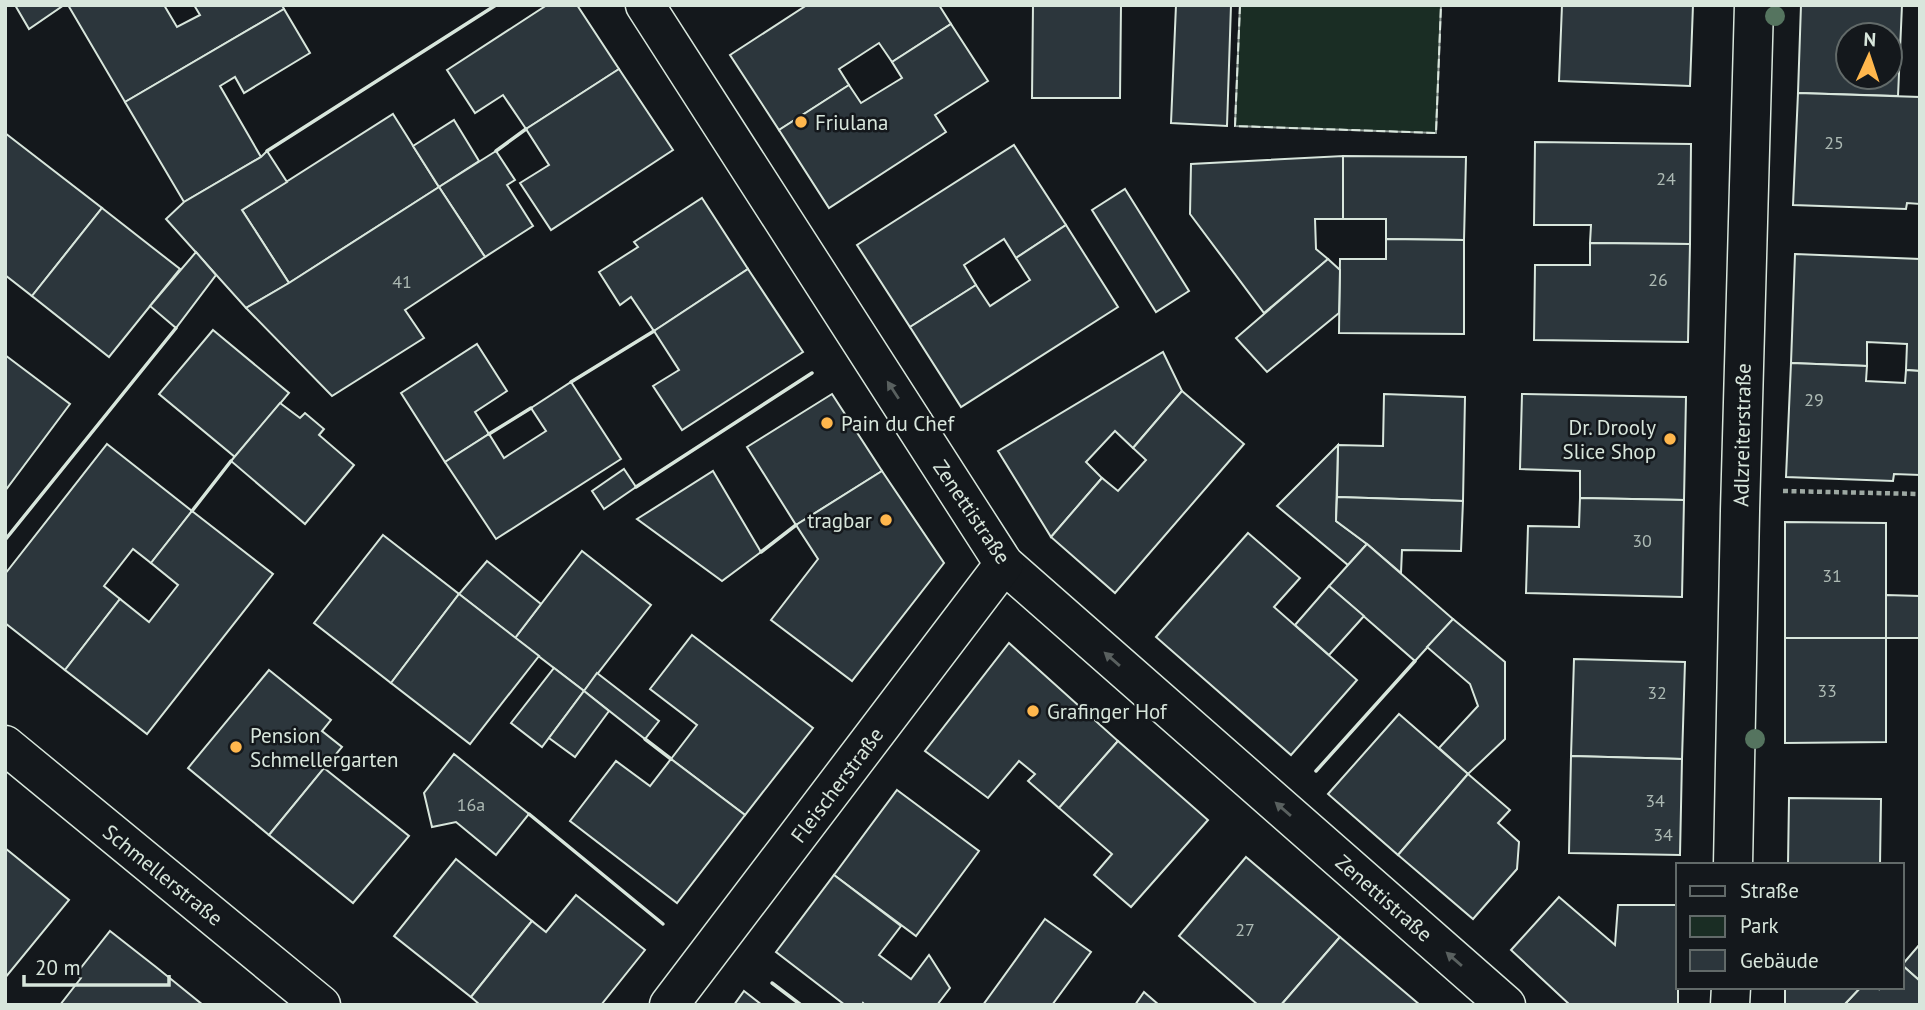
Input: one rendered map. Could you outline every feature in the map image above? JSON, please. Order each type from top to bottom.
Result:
[{"type":"street","name":"Zenettistraße","points":[[645,5],[1004,564],[1506,1005]]},
{"type":"street","name":"Adlzreiterstraße","points":[[1733,863],[1740,490],[1754,5]]},
{"type":"street","name":"Fleischerstraße","points":[[669,1005],[1004,564]]},
{"type":"street","name":"Schmellerstraße","points":[[5,745],[321,1005]]},
{"type":"path","points":[[1740,490],[1920,494]]},
{"type":"green space","points":[[1240,5],[1441,5],[1436,133],[1235,126]]},
{"type":"building","points":[[15,5],[64,5],[29,29]]},
{"type":"building","points":[[68,5],[164,5],[177,27],[200,15],[194,5],[282,5],[284,9],[125,102]]},
{"type":"building","points":[[547,5],[577,5],[619,69],[526,129],[503,95],[475,113],[447,70]]},
{"type":"building","points":[[807,5],[939,5],[951,24],[892,62],[879,43],[839,69],[849,85],[779,130],[730,55]]},
{"type":"building","points":[[1033,5],[1121,5],[1120,98],[1032,98]]},
{"type":"building","points":[[1176,5],[1231,5],[1227,126],[1171,123]]},
{"type":"building","points":[[1562,5],[1693,5],[1690,86],[1559,81]]},
{"type":"building","points":[[1801,5],[1902,5],[1901,21],[1834,21],[1834,91],[1898,91],[1898,96],[1798,93]]},
{"type":"building","points":[[284,9],[310,53],[244,93],[235,77],[220,86],[261,157],[184,202],[125,102]]},
{"type":"building","points":[[951,24],[988,81],[935,115],[946,132],[829,208],[779,130],[849,85],[861,103],[902,78],[892,62]]},
{"type":"building","points":[[619,69],[673,150],[551,230],[520,183],[549,165],[526,129]]},
{"type":"building","points":[[1798,93],[1920,97],[1920,204],[1907,203],[1906,209],[1793,205]]},
{"type":"building","points":[[393,114],[439,187],[289,283],[242,210]]},
{"type":"building","points":[[454,120],[479,161],[439,187],[413,146]]},
{"type":"building","points":[[5,133],[102,208],[32,296],[5,275]]},
{"type":"building","points":[[1535,142],[1691,144],[1690,244],[1590,243],[1591,225],[1534,225]]},
{"type":"building","points":[[1014,145],[1066,225],[1016,258],[1004,239],[964,265],[976,285],[910,327],[857,245]]},
{"type":"building","points":[[267,151],[287,182],[242,210],[289,283],[246,308],[166,219],[184,202]]},
{"type":"building","points":[[496,151],[515,180],[507,185],[533,226],[485,257],[439,187]]},
{"type":"building","points":[[1343,156],[1343,219],[1315,219],[1316,249],[1328,259],[1264,313],[1190,214],[1191,164]]},
{"type":"building","points":[[1343,156],[1466,157],[1464,240],[1386,239],[1386,219],[1343,219]]},
{"type":"building","points":[[439,187],[485,257],[405,310],[424,338],[332,396],[246,308]]},
{"type":"building","points":[[1125,189],[1189,291],[1156,312],[1092,210]]},
{"type":"building","points":[[702,198],[748,269],[654,331],[631,297],[620,305],[599,272],[638,247],[634,242]]},
{"type":"building","points":[[102,208],[180,269],[109,357],[32,296]]},
{"type":"building","points":[[1066,225],[1118,307],[961,407],[910,327],[976,285],[990,306],[1030,280],[1016,258]]},
{"type":"building","points":[[1386,239],[1464,240],[1464,334],[1339,333],[1340,259],[1386,259]]},
{"type":"building","points":[[1590,243],[1690,244],[1688,342],[1534,340],[1535,265],[1590,265]]},
{"type":"building","points":[[196,252],[216,275],[176,328],[150,306]]},
{"type":"building","points":[[1795,254],[1920,259],[1920,371],[1906,370],[1907,344],[1867,342],[1867,366],[1791,363]]},
{"type":"building","points":[[1328,259],[1340,270],[1339,313],[1267,372],[1236,338]]},
{"type":"building","points":[[748,269],[803,352],[682,430],[653,386],[679,370],[654,331]]},
{"type":"building","points":[[213,330],[289,393],[235,457],[159,394]]},
{"type":"building","points":[[477,344],[507,391],[475,412],[489,434],[445,462],[401,393]]},
{"type":"building","points":[[1163,352],[1182,391],[1133,448],[1115,431],[1086,462],[1102,478],[1051,537],[998,451]]},
{"type":"building","points":[[5,355],[70,404],[5,491]]},
{"type":"building","points":[[1791,363],[1867,366],[1866,381],[1905,383],[1906,370],[1920,371],[1920,475],[1894,474],[1893,481],[1786,477]]},
{"type":"building","points":[[571,382],[621,459],[496,539],[445,462],[489,434],[504,458],[546,431],[531,408]]},
{"type":"building","points":[[1182,391],[1244,444],[1115,593],[1051,537],[1102,478],[1118,491],[1146,460],[1133,448]]},
{"type":"building","points":[[832,394],[882,471],[796,525],[747,447]]},
{"type":"building","points":[[1384,394],[1465,397],[1463,501],[1337,497],[1338,445],[1383,446]]},
{"type":"building","points":[[1522,394],[1686,397],[1684,500],[1580,498],[1580,471],[1520,469]]},
{"type":"building","points":[[280,403],[300,418],[305,413],[324,429],[319,435],[354,465],[305,524],[231,461]]},
{"type":"building","points":[[107,444],[192,511],[151,563],[133,549],[104,586],[120,599],[65,670],[5,623],[5,574]]},
{"type":"building","points":[[1338,445],[1336,521],[1367,544],[1348,565],[1277,506]]},
{"type":"building","points":[[624,469],[636,487],[604,509],[592,491]]},
{"type":"building","points":[[713,471],[761,552],[722,581],[637,519]]},
{"type":"building","points":[[882,471],[944,563],[852,681],[771,620],[818,559],[796,525]]},
{"type":"building","points":[[1337,497],[1463,501],[1461,551],[1402,550],[1401,573],[1336,521]]},
{"type":"building","points":[[1580,498],[1684,500],[1682,597],[1526,593],[1528,526],[1579,527]]},
{"type":"building","points":[[192,511],[273,574],[147,734],[65,670],[120,599],[149,622],[178,585],[151,563]]},
{"type":"building","points":[[1785,522],[1886,523],[1886,638],[1785,638]]},
{"type":"building","points":[[1248,533],[1300,578],[1274,607],[1357,680],[1291,755],[1156,637]]},
{"type":"building","points":[[383,535],[459,594],[391,683],[314,623]]},
{"type":"building","points":[[1367,544],[1453,619],[1415,661],[1329,586]]},
{"type":"building","points":[[582,551],[651,605],[584,691],[515,638]]},
{"type":"building","points":[[487,561],[541,604],[515,638],[459,594]]},
{"type":"building","points":[[1329,586],[1364,616],[1329,655],[1295,625]]},
{"type":"building","points":[[459,594],[539,656],[470,744],[391,683]]},
{"type":"building","points":[[1886,595],[1920,596],[1920,638],[1886,638]]},
{"type":"building","points":[[1453,619],[1505,662],[1505,739],[1468,774],[1439,748],[1478,706],[1470,684],[1427,647]]},
{"type":"building","points":[[692,635],[813,728],[745,815],[671,759],[697,725],[650,689]]},
{"type":"building","points":[[1785,638],[1886,638],[1886,742],[1785,743]]},
{"type":"building","points":[[1009,643],[1118,741],[1059,808],[1028,781],[1035,774],[1019,761],[988,798],[925,751]]},
{"type":"building","points":[[1574,659],[1685,662],[1682,759],[1571,756]]},
{"type":"building","points":[[554,668],[584,691],[542,747],[511,723]]},
{"type":"building","points":[[269,670],[331,720],[322,731],[342,747],[269,835],[188,768]]},
{"type":"building","points":[[597,673],[659,721],[645,739],[584,691]]},
{"type":"building","points":[[584,691],[609,711],[575,757],[549,738]]},
{"type":"building","points":[[1399,714],[1468,774],[1398,855],[1328,794]]},
{"type":"building","points":[[1118,741],[1208,820],[1131,907],[1094,875],[1112,854],[1059,808]]},
{"type":"building","points":[[454,754],[529,814],[496,855],[456,822],[432,827],[424,793]]},
{"type":"building","points":[[1571,756],[1682,759],[1680,855],[1569,853]]},
{"type":"building","points":[[671,759],[745,815],[677,903],[570,821],[616,761],[650,786]]},
{"type":"building","points":[[324,768],[409,836],[353,903],[269,835]]},
{"type":"building","points":[[1468,774],[1510,810],[1498,823],[1519,842],[1517,869],[1473,919],[1398,855]]},
{"type":"building","points":[[897,790],[979,851],[916,936],[834,875]]},
{"type":"building","points":[[1789,798],[1881,799],[1880,863],[1788,863]]},
{"type":"building","points":[[5,848],[69,900],[5,978]]},
{"type":"building","points":[[1246,857],[1340,937],[1281,1005],[1258,1005],[1179,936]]},
{"type":"building","points":[[456,859],[532,921],[471,997],[394,936]]},
{"type":"building","points":[[834,875],[901,926],[879,955],[911,979],[929,955],[950,988],[937,1005],[845,1005],[776,952]]},
{"type":"building","points":[[576,895],[645,950],[601,1005],[480,1005],[471,997],[532,921],[546,932]]},
{"type":"building","points":[[1559,897],[1615,945],[1618,905],[1676,905],[1678,1005],[1570,1005],[1511,950]]},
{"type":"building","points":[[1045,919],[1091,952],[1052,1005],[983,1005]]},
{"type":"building","points":[[110,931],[203,1005],[60,1005],[81,978],[76,974]]},
{"type":"building","points":[[1340,937],[1420,1005],[1281,1005]]},
{"type":"building","points":[[1920,944],[1920,981],[1904,967],[1904,963]]},
{"type":"building","points":[[1904,967],[1920,981],[1920,1005],[1844,1005],[1859,989],[1904,989]]},
{"type":"building","points":[[1785,989],[1859,989],[1844,1005],[1785,1005]]},
{"type":"building","points":[[744,991],[762,1005],[734,1005]]},
{"type":"building","points":[[1144,992],[1159,1005],[1135,1005]]},
{"type":"fence","points":[[1240,5],[1235,126],[1436,133],[1441,5]]},
{"type":"wall","points":[[267,151],[496,5]]},
{"type":"wall","points":[[496,151],[526,129]]},
{"type":"wall","points":[[5,540],[176,328]]},
{"type":"wall","points":[[571,382],[654,331]]},
{"type":"wall","points":[[636,487],[812,373]]},
{"type":"wall","points":[[489,434],[531,408]]},
{"type":"wall","points":[[192,511],[231,461]]},
{"type":"wall","points":[[761,552],[796,525]]},
{"type":"wall","points":[[1316,771],[1415,661]]},
{"type":"wall","points":[[645,739],[671,759]]},
{"type":"wall","points":[[529,814],[663,924]]},
{"type":"wall","points":[[772,983],[801,1005]]},
{"type":"place","name":"Friulana","points":[[801,122]]},
{"type":"place","name":"Pain du Chef","points":[[827,423]]},
{"type":"place","name":"Dr. Drooly Slice Shop","points":[[1670,439]]},
{"type":"place","name":"tragbar","points":[[886,520]]},
{"type":"place","name":"Grafinger Hof","points":[[1033,711]]},
{"type":"place","name":"Pension Schmellergarten","points":[[236,747]]}]
